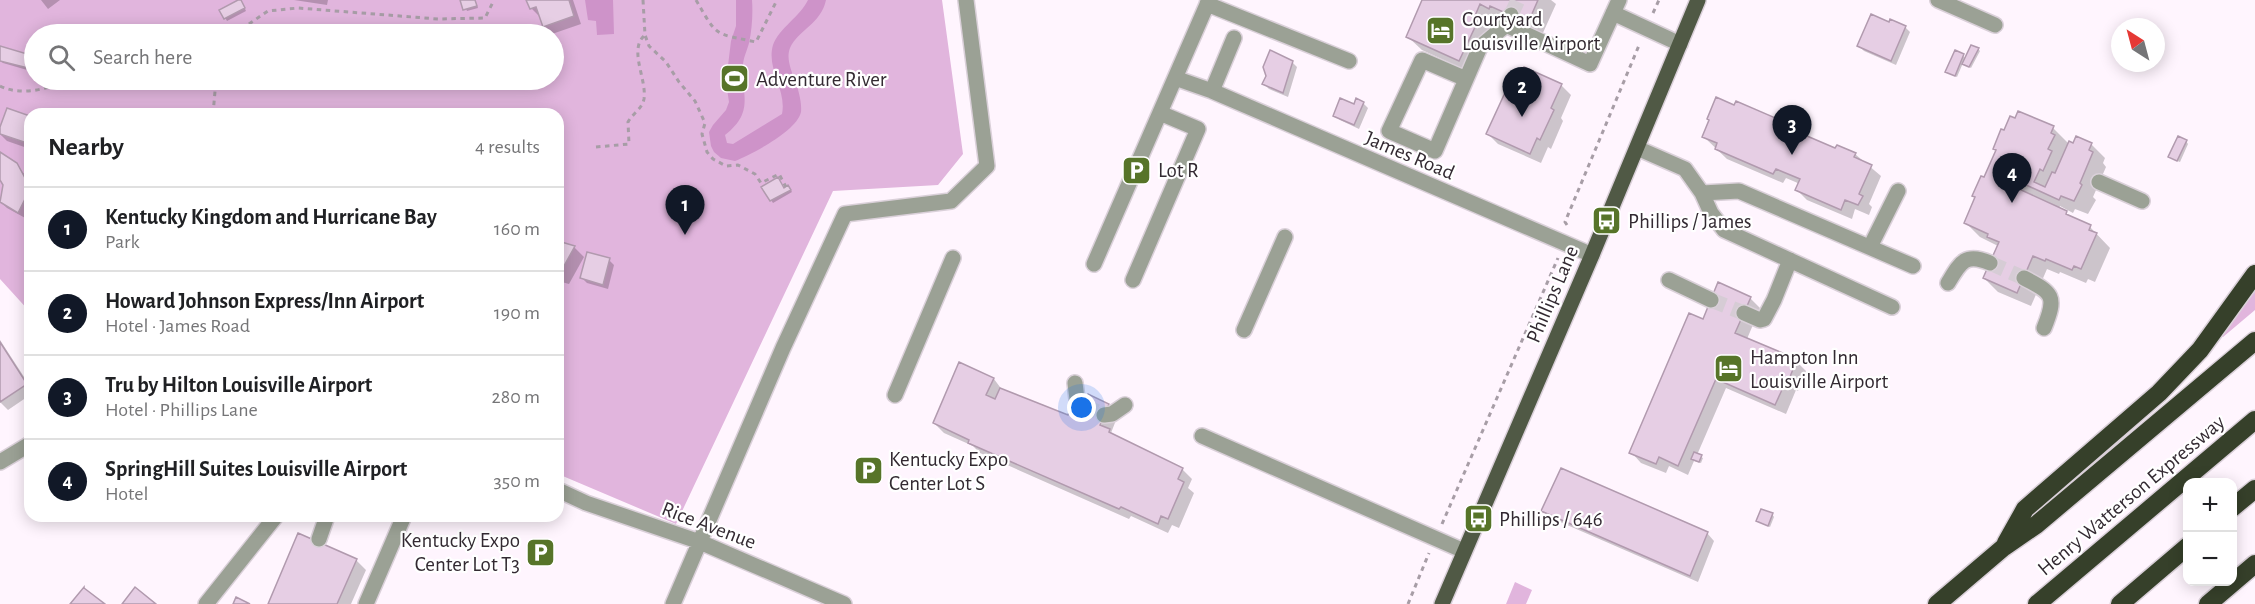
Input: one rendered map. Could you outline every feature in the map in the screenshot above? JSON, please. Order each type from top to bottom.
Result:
[{"type":"highway","points":[[2004,547],[2025,509],[2159,393],[2200,350],[2255,274]]},
{"type":"highway","points":[[1937,604],[2004,547],[2036,525],[2255,341]]},
{"type":"highway","name":"Henry Watterson Expressway","points":[[2037,604],[2255,420]]},
{"type":"highway","points":[[2237,504],[2255,489]]},
{"type":"highway","points":[[2120,604],[2183,549]]},
{"type":"highway","points":[[2208,604],[2255,564]]},
{"type":"main road","name":"Phillips Lane","points":[[1442,604],[1592,255],[1698,0]]},
{"type":"street","points":[[673,604],[783,348],[845,214],[951,201],[987,166],[966,0]]},
{"type":"street","points":[[1938,0],[1995,25]]},
{"type":"street","points":[[1094,264],[1208,2],[1348,61]]},
{"type":"street","points":[[1466,79],[1422,60],[1389,131],[1435,151],[1480,47],[1508,20],[1590,64],[1616,7],[1680,44]]},
{"type":"street","points":[[1212,91],[1234,38]]},
{"type":"street","name":"James Road","points":[[1175,78],[1212,91],[1592,255]]},
{"type":"street","points":[[1133,280],[1198,129],[1160,113]]},
{"type":"street","points":[[1637,148],[1685,169],[1724,230],[1892,307]]},
{"type":"street","points":[[2099,182],[2142,201]]},
{"type":"street","points":[[1702,193],[1739,191],[1913,266]]},
{"type":"street","points":[[1870,247],[1898,191]]},
{"type":"street","points":[[1244,330],[1285,237]]},
{"type":"street","points":[[895,395],[953,258]]},
{"type":"street","points":[[1948,283],[1958,265],[1967,258],[1979,258],[1990,263]]},
{"type":"street","points":[[1744,313],[1760,320],[1764,319],[1790,260]]},
{"type":"street","points":[[2024,278],[2042,288],[2050,297],[2052,307],[2043,328]]},
{"type":"street","points":[[1669,280],[1711,300]]},
{"type":"street","points":[[1075,383],[1077,399],[1083,405]]},
{"type":"street","points":[[1104,415],[1112,414],[1125,405]]},
{"type":"street","points":[[1202,436],[1464,551]]},
{"type":"street","points":[[0,462],[24,448]]},
{"type":"street","name":"Rice Avenue","points":[[564,493],[700,542],[844,604]]},
{"type":"street","points":[[206,604],[271,522]]},
{"type":"street","points":[[319,539],[325,522]]},
{"type":"street","points":[[366,604],[401,522]]},
{"type":"path","points":[[249,24],[268,11],[298,8],[438,19],[485,18],[494,0]]},
{"type":"path","points":[[643,0],[645,35],[649,46],[672,68],[679,82],[695,101],[705,123],[702,134],[704,144],[713,159],[726,166],[738,165],[755,174],[761,183],[779,174],[786,187]]},
{"type":"path","points":[[696,0],[712,28],[718,33],[756,42],[777,0]]},
{"type":"path","points":[[1650,20],[1659,0]]},
{"type":"path","points":[[596,147],[629,144],[628,122],[639,110],[644,95],[638,50],[640,40],[645,35]]},
{"type":"path","points":[[1569,231],[1565,222],[1642,39]]},
{"type":"path","points":[[0,86],[26,92],[35,90]]},
{"type":"path","points":[[214,108],[215,90]]},
{"type":"path","points":[[1441,526],[1560,252]]},
{"type":"path","points":[[1408,604],[1431,551]]},
{"type":"shaded area","points":[[0,0],[942,0],[963,154],[938,185],[833,191],[676,524],[564,477],[564,108],[24,108],[24,305],[0,279]]},
{"type":"shaded area","points":[[585,0],[613,0],[614,34],[597,35],[596,21],[588,20]]},
{"type":"shaded area","name":"Adventure River","points":[[736,0],[752,0],[752,16],[750,38],[743,63],[745,95],[743,111],[734,127],[725,135],[727,143],[733,144],[782,114],[782,96],[772,63],[773,45],[780,33],[808,0],[826,0],[815,21],[798,36],[789,52],[789,64],[801,104],[798,119],[773,141],[735,161],[721,158],[714,152],[709,132],[726,110],[729,102],[726,82],[731,41],[736,26]]},
{"type":"shaded area","points":[[2255,288],[2255,310],[2223,337],[2220,335]]},
{"type":"shaded area","points":[[1515,582],[1532,590],[1526,604],[1506,604]]},
{"type":"building","points":[[241,0],[245,8],[224,19],[219,10]]},
{"type":"building","points":[[460,0],[475,0],[477,6],[463,10]]},
{"type":"building","points":[[526,0],[569,0],[574,16],[551,24],[542,24],[536,7],[530,9]]},
{"type":"building","name":"Courtyard Louisville Airport","points":[[1422,0],[1538,0],[1528,23],[1490,6],[1489,9],[1480,4],[1472,23],[1476,25],[1459,61],[1406,37]]},
{"type":"building","points":[[1871,14],[1906,26],[1891,61],[1857,46]]},
{"type":"building","points":[[1971,45],[1979,48],[1969,67],[1962,64]]},
{"type":"building","points":[[0,46],[24,53],[24,67],[0,61]]},
{"type":"building","points":[[1270,50],[1293,61],[1283,93],[1262,84],[1266,76],[1263,67]]},
{"type":"building","points":[[1955,50],[1964,54],[1955,76],[1945,72]]},
{"type":"building","points":[[1524,67],[1562,84],[1551,108],[1554,110],[1540,140],[1537,138],[1530,154],[1486,134],[1515,71],[1521,74]]},
{"type":"building","points":[[1716,97],[1734,105],[1736,101],[1794,126],[1793,130],[1835,148],[1837,145],[1856,153],[1854,157],[1872,165],[1859,194],[1863,196],[1858,205],[1845,200],[1841,210],[1795,190],[1800,179],[1776,169],[1773,174],[1715,149],[1717,143],[1702,137]]},
{"type":"building","points":[[1340,98],[1354,104],[1356,98],[1364,102],[1354,125],[1333,116]]},
{"type":"building","points":[[7,108],[24,114],[24,142],[0,134],[0,127]]},
{"type":"building","points":[[2018,111],[2054,126],[2051,133],[2055,135],[2048,149],[2052,151],[2043,171],[2040,169],[2034,182],[2045,187],[2052,172],[2055,173],[2069,141],[2073,143],[2076,136],[2092,143],[2089,150],[2093,152],[2074,201],[2061,196],[2059,200],[2024,184],[2021,190],[2067,211],[2066,214],[2091,225],[2089,230],[2097,233],[2081,269],[2074,266],[2072,270],[2033,256],[2017,293],[1983,278],[1999,242],[1964,223],[1975,197],[1972,196],[1981,176],[1984,177],[1996,150],[1993,149],[2001,129],[2004,130],[2010,116],[2015,118]]},
{"type":"building","points":[[2178,136],[2187,140],[2177,161],[2168,157]]},
{"type":"building","points":[[0,152],[17,163],[24,176],[24,201],[18,213],[0,202],[3,185],[0,180]]},
{"type":"building","points":[[778,177],[784,188],[788,185],[791,190],[770,201],[761,187]]},
{"type":"building","points":[[564,243],[575,246],[564,266]]},
{"type":"building","points":[[587,252],[610,258],[603,285],[580,278]]},
{"type":"building","name":"Hampton Inn Louisville Airport","points":[[1718,282],[1751,297],[1735,333],[1797,359],[1788,382],[1786,381],[1775,405],[1716,379],[1678,466],[1659,457],[1656,464],[1629,453],[1689,313],[1703,319]]},
{"type":"building","points":[[0,342],[24,379],[24,386],[0,402]]},
{"type":"building","points":[[959,362],[994,378],[986,395],[995,399],[1000,388],[1068,415],[1069,412],[1079,416],[1088,394],[1109,404],[1100,425],[1110,429],[1109,432],[1183,468],[1178,479],[1184,482],[1168,519],[1161,516],[1158,524],[1121,507],[1119,509],[968,443],[969,440],[933,423]]},
{"type":"building","points":[[1694,452],[1702,455],[1699,462],[1691,459]]},
{"type":"building","points":[[1561,468],[1708,532],[1690,576],[1541,511]]},
{"type":"building","points":[[1761,509],[1773,513],[1768,526],[1756,521]]},
{"type":"building","points":[[298,533],[357,559],[337,604],[268,604]]},
{"type":"building","points":[[135,587],[156,604],[122,604]]},
{"type":"building","points":[[84,588],[105,604],[70,604]]},
{"type":"building","points":[[236,597],[250,604],[233,604]]},
{"type":"tunnel","points":[[1511,15],[1518,0]]},
{"type":"tunnel","points":[[1990,263],[2024,278]]},
{"type":"tunnel","points":[[1711,300],[1744,313]]},
{"type":"tunnel","points":[[1083,405],[1104,415]]},
{"type":"place","name":"Courtyard Louisville Airport","points":[[1441,31]]},
{"type":"place","name":"Adventure River","points":[[735,79]]},
{"type":"place","name":"Howard Johnson Express/Inn Airport","points":[[1522,117]]},
{"type":"place","name":"Tru by Hilton Louisville Airport","points":[[1792,155]]},
{"type":"place","name":"Lot R","points":[[1137,170]]},
{"type":"place","name":"SpringHill Suites Louisville Airport","points":[[2012,203]]},
{"type":"place","name":"Phillips / James","points":[[1607,221]]},
{"type":"place","name":"Kentucky Kingdom and Hurricane Bay","points":[[685,235]]},
{"type":"place","name":"Hampton Inn Louisville Airport","points":[[1729,369]]},
{"type":"place","name":"Kentucky Expo Center Lot S","points":[[868,471]]},
{"type":"place","name":"Phillips / 646","points":[[1478,519]]},
{"type":"place","name":"Kentucky Expo Center Lot T3","points":[[541,552]]}]
